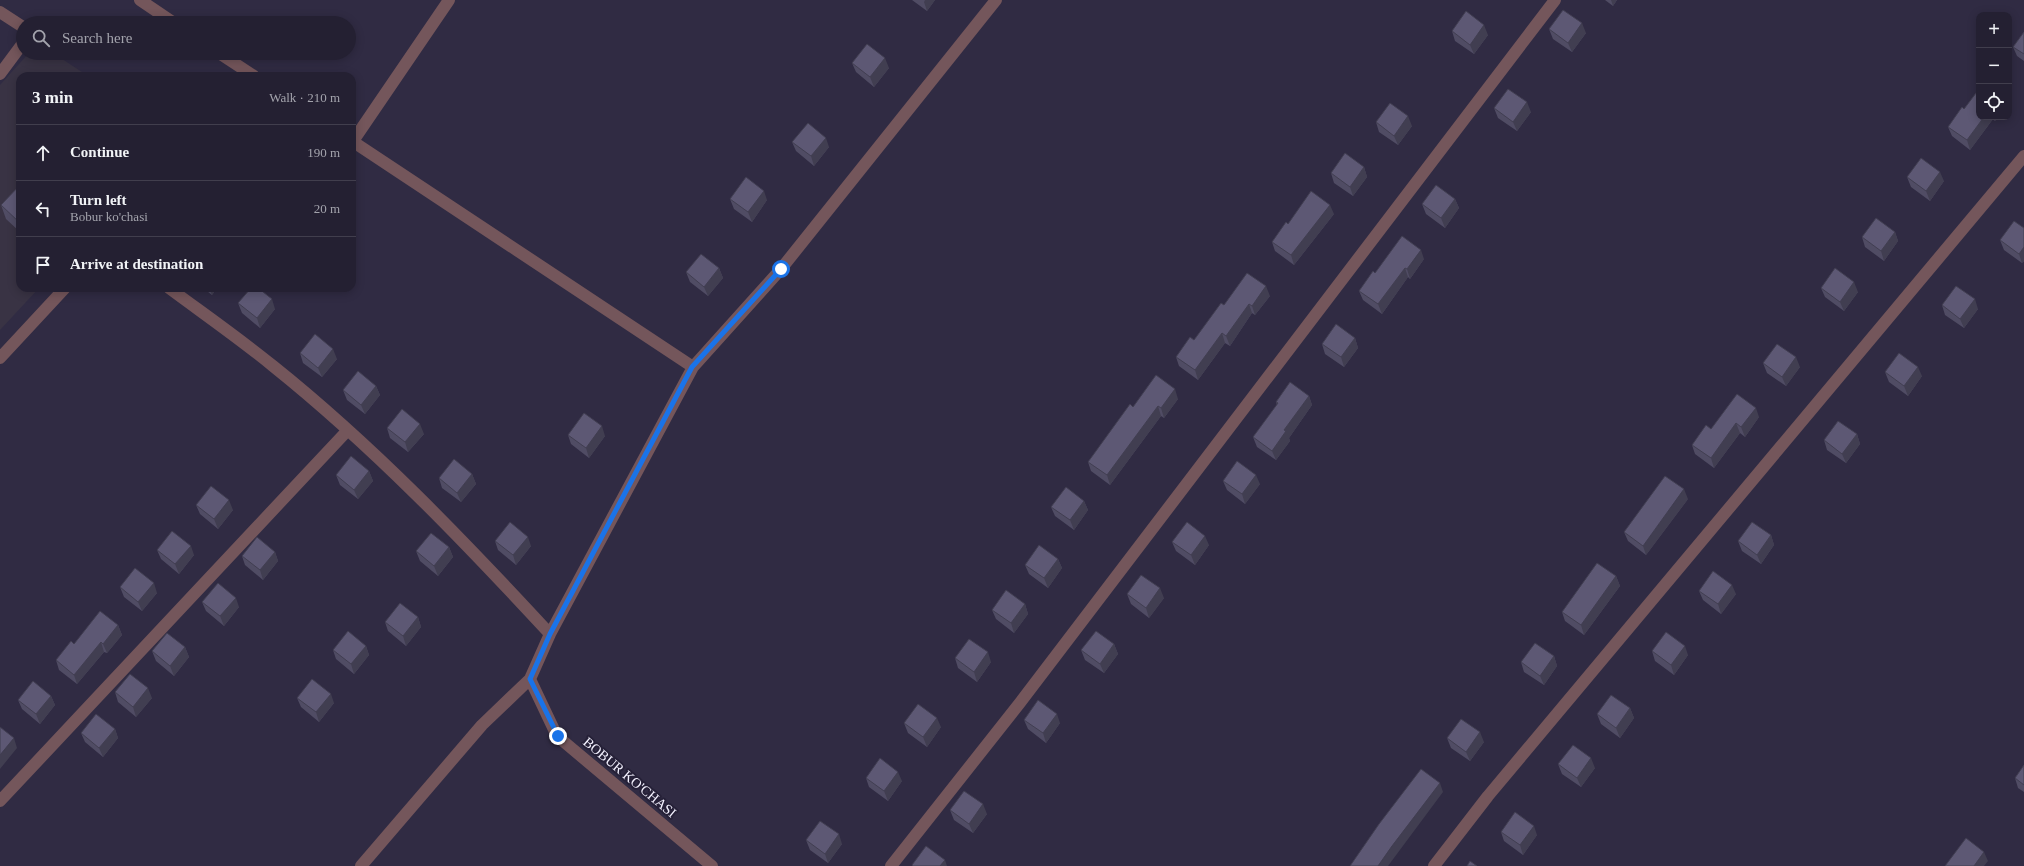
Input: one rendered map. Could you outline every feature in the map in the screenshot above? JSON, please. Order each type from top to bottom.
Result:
[{"type":"street","points":[[140,0],[164,16]]},
{"type":"street","points":[[356,135],[449,0]]},
{"type":"street","points":[[361,866],[482,725],[530,679],[550,634],[692,367],[781,269],[996,0]]},
{"type":"street","points":[[891,866],[1024,697],[1555,0]]},
{"type":"street","points":[[0,12],[16,22]]},
{"type":"street","points":[[0,74],[16,52]]},
{"type":"street","points":[[230,60],[248,72]]},
{"type":"street","points":[[356,144],[692,367]]},
{"type":"street","points":[[1434,866],[1488,796],[2024,156]]},
{"type":"street","points":[[0,358],[61,292]]},
{"type":"street","points":[[174,292],[274,367],[347,431],[433,512],[498,578],[550,634]]},
{"type":"street","points":[[0,801],[347,431]]},
{"type":"street","name":"BOBUR KO'CHASI","points":[[530,679],[558,736],[712,866]]},
{"type":"shaded area","points":[[23,60],[64,60],[82,72],[16,72],[16,292],[35,292],[0,330],[0,85]]},
{"type":"building","points":[[1563,10],[1582,23],[1568,43],[1549,29]]},
{"type":"building","points":[[1466,11],[1484,25],[1470,45],[1452,31]]},
{"type":"building","points":[[2024,32],[2024,54],[2013,47]]},
{"type":"building","points":[[867,44],[885,58],[870,77],[852,63]]},
{"type":"building","points":[[1508,89],[1527,102],[1513,122],[1494,108]]},
{"type":"building","points":[[1976,93],[1976,120],[1982,120],[1967,140],[1948,127],[1962,107],[1964,109]]},
{"type":"building","points":[[1390,103],[1408,116],[1394,136],[1376,122]]},
{"type":"building","points":[[808,123],[826,138],[811,156],[792,142]]},
{"type":"building","points":[[1345,153],[1364,167],[1350,187],[1331,173]]},
{"type":"building","points":[[1921,158],[1940,172],[1926,191],[1907,177]]},
{"type":"building","points":[[746,177],[764,191],[748,212],[730,199]]},
{"type":"building","points":[[1436,185],[1455,199],[1441,218],[1422,204]]},
{"type":"building","points":[[16,189],[16,219],[1,205]]},
{"type":"building","points":[[1311,191],[1330,205],[1291,255],[1272,242],[1286,222],[1288,224]]},
{"type":"building","points":[[1876,218],[1895,232],[1881,251],[1862,237]]},
{"type":"building","points":[[2014,221],[2024,228],[2024,247],[2019,254],[2000,240]]},
{"type":"building","points":[[1402,236],[1421,250],[1407,269],[1405,268],[1378,304],[1359,291],[1373,271],[1375,273]]},
{"type":"building","points":[[701,254],[719,268],[704,287],[686,272]]},
{"type":"building","points":[[1835,268],[1854,282],[1840,302],[1821,288]]},
{"type":"building","points":[[1247,273],[1266,286],[1252,306],[1249,304],[1226,336],[1222,333],[1195,370],[1176,357],[1190,337],[1194,340],[1221,303],[1224,305]]},
{"type":"building","points":[[1956,286],[1975,299],[1960,319],[1942,305]]},
{"type":"building","points":[[248,292],[263,292],[272,299],[257,318],[238,303]]},
{"type":"building","points":[[1336,324],[1355,338],[1341,357],[1322,344]]},
{"type":"building","points":[[315,334],[333,349],[318,368],[300,353]]},
{"type":"building","points":[[1777,344],[1796,357],[1782,377],[1763,363]]},
{"type":"building","points":[[1899,353],[1918,367],[1904,386],[1885,372]]},
{"type":"building","points":[[358,371],[376,386],[361,405],[343,390]]},
{"type":"building","points":[[1156,375],[1175,389],[1161,408],[1158,406],[1107,475],[1088,462],[1130,404],[1133,407]]},
{"type":"building","points":[[1290,382],[1309,396],[1284,430],[1286,431],[1272,451],[1253,437],[1278,403],[1276,402]]},
{"type":"building","points":[[1737,394],[1756,408],[1741,427],[1736,423],[1711,458],[1692,445],[1706,425],[1711,429]]},
{"type":"building","points":[[402,409],[420,424],[405,442],[387,428]]},
{"type":"building","points":[[584,413],[602,426],[586,448],[568,435]]},
{"type":"building","points":[[1838,421],[1857,434],[1842,454],[1824,440]]},
{"type":"building","points":[[351,456],[369,471],[354,490],[336,475]]},
{"type":"building","points":[[454,459],[472,474],[457,493],[439,478]]},
{"type":"building","points":[[1237,461],[1256,475],[1242,494],[1223,481]]},
{"type":"building","points":[[1665,476],[1684,489],[1643,546],[1624,532]]},
{"type":"building","points":[[211,486],[229,500],[214,519],[196,505]]},
{"type":"building","points":[[1066,487],[1084,501],[1070,520],[1051,507]]},
{"type":"building","points":[[510,522],[528,537],[513,555],[495,541]]},
{"type":"building","points":[[1187,522],[1205,536],[1191,555],[1172,542]]},
{"type":"building","points":[[1752,522],[1771,535],[1757,555],[1738,541]]},
{"type":"building","points":[[172,531],[191,546],[175,564],[157,550]]},
{"type":"building","points":[[431,533],[449,547],[434,566],[416,551]]},
{"type":"building","points":[[257,537],[275,552],[260,570],[242,556]]},
{"type":"building","points":[[1039,545],[1058,559],[1044,578],[1025,565]]},
{"type":"building","points":[[1597,563],[1616,576],[1581,625],[1562,612]]},
{"type":"building","points":[[135,568],[154,583],[138,602],[120,587]]},
{"type":"building","points":[[1713,571],[1732,585],[1718,604],[1699,591]]},
{"type":"building","points":[[1141,575],[1160,588],[1146,608],[1127,594]]},
{"type":"building","points":[[218,583],[236,598],[220,616],[202,602]]},
{"type":"building","points":[[1006,590],[1025,604],[1011,623],[992,610]]},
{"type":"building","points":[[400,603],[418,617],[403,636],[385,622]]},
{"type":"building","points":[[100,611],[118,625],[103,644],[101,642],[74,675],[56,660],[71,641],[74,644]]},
{"type":"building","points":[[348,631],[366,646],[351,664],[333,650]]},
{"type":"building","points":[[1096,631],[1114,644],[1100,664],[1081,650]]},
{"type":"building","points":[[1666,632],[1685,646],[1671,665],[1652,651]]},
{"type":"building","points":[[167,633],[185,647],[170,666],[152,651]]},
{"type":"building","points":[[969,639],[988,652],[974,672],[955,658]]},
{"type":"building","points":[[1535,643],[1554,656],[1540,676],[1521,662]]},
{"type":"building","points":[[130,674],[148,688],[133,707],[115,692]]},
{"type":"building","points":[[312,679],[331,694],[316,712],[297,698]]},
{"type":"building","points":[[33,681],[51,696],[36,714],[18,700]]},
{"type":"building","points":[[1611,695],[1630,708],[1616,728],[1597,714]]},
{"type":"building","points":[[1038,700],[1057,714],[1043,733],[1024,720]]},
{"type":"building","points":[[918,704],[937,718],[923,737],[904,723]]},
{"type":"building","points":[[96,714],[115,729],[99,748],[81,733]]},
{"type":"building","points":[[1461,719],[1480,732],[1466,752],[1447,738]]},
{"type":"building","points":[[0,727],[14,738],[0,755]]},
{"type":"building","points":[[1573,745],[1591,758],[1577,778],[1558,764]]},
{"type":"building","points":[[880,758],[898,772],[884,791],[866,778]]},
{"type":"building","points":[[2024,765],[2024,785],[2015,778]]},
{"type":"building","points":[[1421,769],[1440,783],[1378,866],[1350,866],[1379,824]]},
{"type":"building","points":[[964,791],[983,804],[969,824],[950,810]]},
{"type":"building","points":[[1515,812],[1534,826],[1520,845],[1501,832]]},
{"type":"building","points":[[820,821],[839,834],[825,854],[806,840]]},
{"type":"building","points":[[1966,838],[1984,852],[1974,866],[1945,866]]},
{"type":"building","points":[[926,846],[945,860],[940,866],[912,865]]},
{"type":"building","points":[[1470,861],[1477,866],[1467,866]]},
{"type":"route","points":[[558,736],[530,679],[550,634],[692,367],[781,269]]}]
